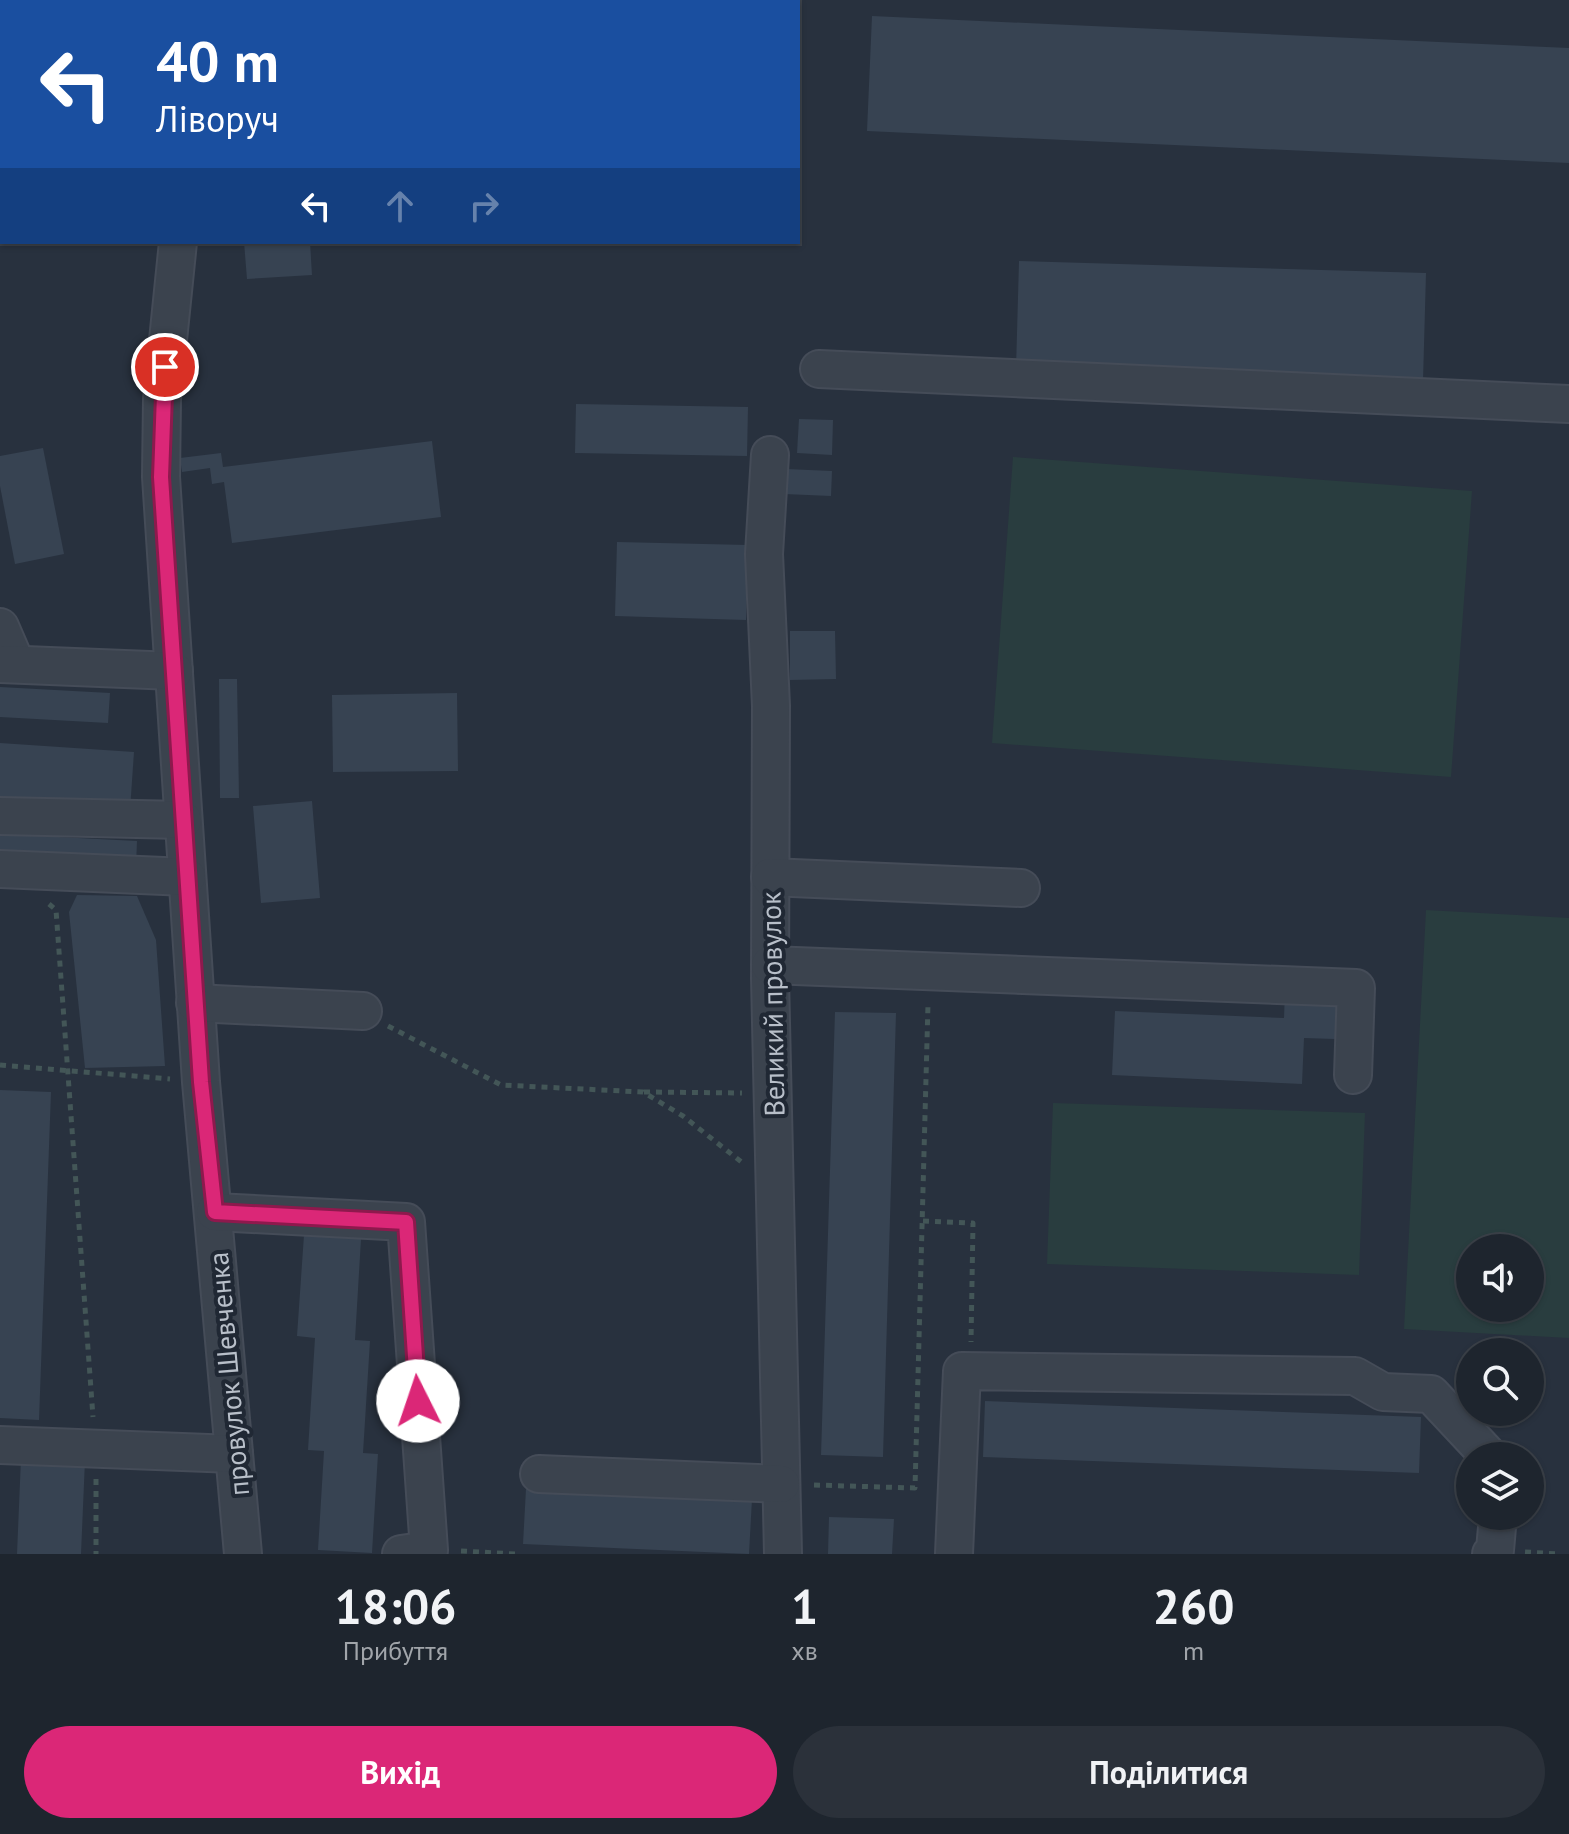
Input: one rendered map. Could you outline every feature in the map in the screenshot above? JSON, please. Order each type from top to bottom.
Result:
[{"type":"street","name":"провулок Шевченка","points":[[178,244],[162,399],[161,477],[201,1082],[215,1212],[243,1554]]},
{"type":"street","points":[[819,369],[1569,404]]},
{"type":"street","name":"Великий провулок","points":[[770,455],[764,554],[771,706],[770,965],[783,1554]]},
{"type":"street","points":[[0,627],[8,664],[174,671]]},
{"type":"street","points":[[0,816],[183,820]]},
{"type":"street","points":[[0,869],[187,877]]},
{"type":"street","points":[[770,877],[1021,888]]},
{"type":"street","points":[[770,965],[1356,988],[1353,1075]]},
{"type":"street","points":[[195,1003],[363,1011]]},
{"type":"street","points":[[215,1212],[406,1222],[415,1552]]},
{"type":"street","points":[[954,1554],[962,1371],[1355,1376],[1383,1392],[1431,1394],[1476,1442]]},
{"type":"street","points":[[0,1445],[234,1454]]},
{"type":"street","points":[[539,1474],[781,1484]]},
{"type":"street","points":[[1491,1554],[1495,1550],[1497,1530]]},
{"type":"path","points":[[45,902],[56,910],[96,1450],[96,1554]]},
{"type":"path","points":[[781,1484],[915,1488],[929,970]]},
{"type":"path","points":[[363,1011],[501,1085],[643,1092],[772,1093]]},
{"type":"path","points":[[0,1065],[201,1082]]},
{"type":"path","points":[[643,1092],[683,1116],[774,1188]]},
{"type":"path","points":[[923,1221],[973,1223],[970,1371]]},
{"type":"path","points":[[415,1552],[515,1554]]},
{"type":"green space","points":[[1013,457],[1472,491],[1451,777],[992,743]]},
{"type":"green space","points":[[1426,910],[1569,918],[1569,1338],[1404,1329]]},
{"type":"green space","points":[[1053,1103],[1365,1113],[1359,1275],[1047,1264]]},
{"type":"building","points":[[872,16],[1569,48],[1569,163],[867,131]]},
{"type":"building","points":[[244,244],[310,244],[312,275],[247,279]]},
{"type":"building","points":[[1019,261],[1426,273],[1423,381],[1016,369]]},
{"type":"building","points":[[576,404],[748,407],[747,456],[575,453]]},
{"type":"building","points":[[799,419],[833,420],[832,455],[797,453]]},
{"type":"building","points":[[432,441],[441,517],[232,543],[224,482],[212,484],[210,468],[182,472],[180,458],[221,453],[223,467]]},
{"type":"building","points":[[43,448],[64,554],[15,564],[0,486],[0,456]]},
{"type":"building","points":[[786,469],[832,471],[831,496],[784,494]]},
{"type":"building","points":[[617,542],[748,545],[746,620],[615,616]]},
{"type":"building","points":[[790,631],[835,631],[836,679],[790,680]]},
{"type":"building","points":[[219,679],[237,679],[239,798],[220,798]]},
{"type":"building","points":[[0,687],[110,693],[108,723],[0,717]]},
{"type":"building","points":[[457,693],[458,771],[333,772],[332,695]]},
{"type":"building","points":[[0,743],[134,752],[130,810],[0,801]]},
{"type":"building","points":[[312,801],[320,898],[261,903],[253,806]]},
{"type":"building","points":[[0,834],[137,841],[136,866],[0,859]]},
{"type":"building","points":[[77,895],[137,896],[156,940],[165,1066],[85,1068],[69,912]]},
{"type":"building","points":[[1285,991],[1337,993],[1335,1039],[1304,1038],[1302,1084],[1112,1075],[1115,1011],[1284,1018]]},
{"type":"building","points":[[835,1012],[896,1013],[883,1457],[821,1455]]},
{"type":"building","points":[[0,1090],[51,1092],[39,1420],[0,1418]]},
{"type":"building","points":[[304,1235],[361,1239],[355,1340],[370,1341],[363,1453],[378,1454],[372,1553],[318,1550],[324,1451],[308,1450],[315,1338],[297,1336]]},
{"type":"building","points":[[985,1401],[1421,1417],[1419,1473],[983,1457]]},
{"type":"building","points":[[21,1458],[85,1460],[81,1554],[17,1554]]},
{"type":"building","points":[[526,1489],[752,1499],[749,1554],[523,1544]]},
{"type":"building","points":[[829,1517],[894,1519],[892,1554],[828,1554]]},
{"type":"route","points":[[165,367],[161,477],[201,1082],[215,1212],[406,1222],[418,1401]]}]
